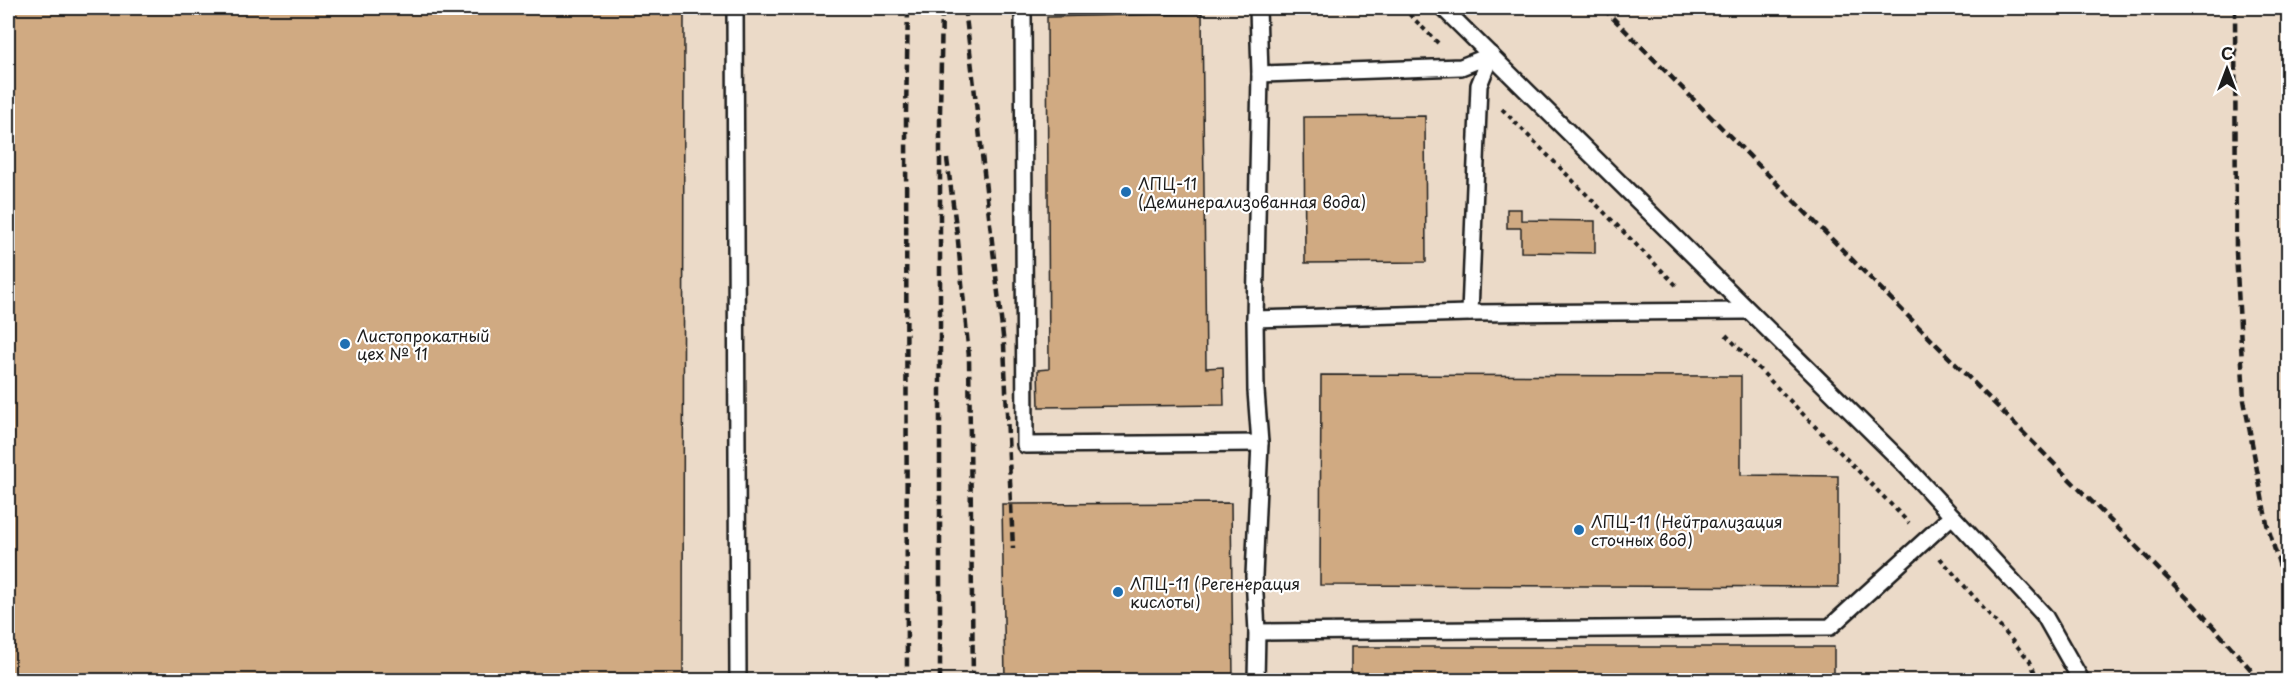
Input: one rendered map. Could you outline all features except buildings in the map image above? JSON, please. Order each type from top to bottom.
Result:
[{"type":"lane","points":[[735,8],[738,681]]},
{"type":"lane","points":[[1023,8],[1024,445],[1260,443]]},
{"type":"lane","points":[[1256,681],[1257,632],[1254,576],[1260,443],[1256,391],[1255,319],[1260,74],[1257,8]]},
{"type":"lane","points":[[1443,8],[1903,463],[2044,615],[2081,681]]},
{"type":"lane","points":[[1260,74],[1461,67],[1491,55]]},
{"type":"lane","points":[[1470,313],[1479,85],[1491,55]]},
{"type":"lane","points":[[1255,319],[1470,313],[1747,310]]},
{"type":"lane","points":[[1257,632],[1830,627],[1952,516]]},
{"type":"path","points":[[1403,8],[1461,67]]},
{"type":"path","points":[[1479,85],[1926,541],[2030,661],[2038,681]]},
{"type":"shaded area","points":[[8,8],[2288,8],[2288,680],[8,680]]},
{"type":"railway","points":[[907,680],[906,113],[908,8]]},
{"type":"railway","points":[[940,680],[942,8]]},
{"type":"railway","points":[[965,8],[1004,345],[1013,549]]},
{"type":"railway","points":[[1603,8],[2195,606],[2260,680]]},
{"type":"railway","points":[[2235,8],[2236,252],[2244,400],[2267,524],[2288,593]]},
{"type":"railway","points":[[947,159],[958,241],[969,357],[973,680]]},
{"type":"place","name":"ЛПЦ-11 (Деминерализованная вода)","points":[[1126,192]]},
{"type":"place","name":"Листопрокатный цех № 11","points":[[345,344]]},
{"type":"place","name":"ЛПЦ-11 (Нейтрализация сточных вод)","points":[[1579,530]]},
{"type":"place","name":"ЛПЦ-11 (Регенерация кислоты)","points":[[1118,592]]}]
